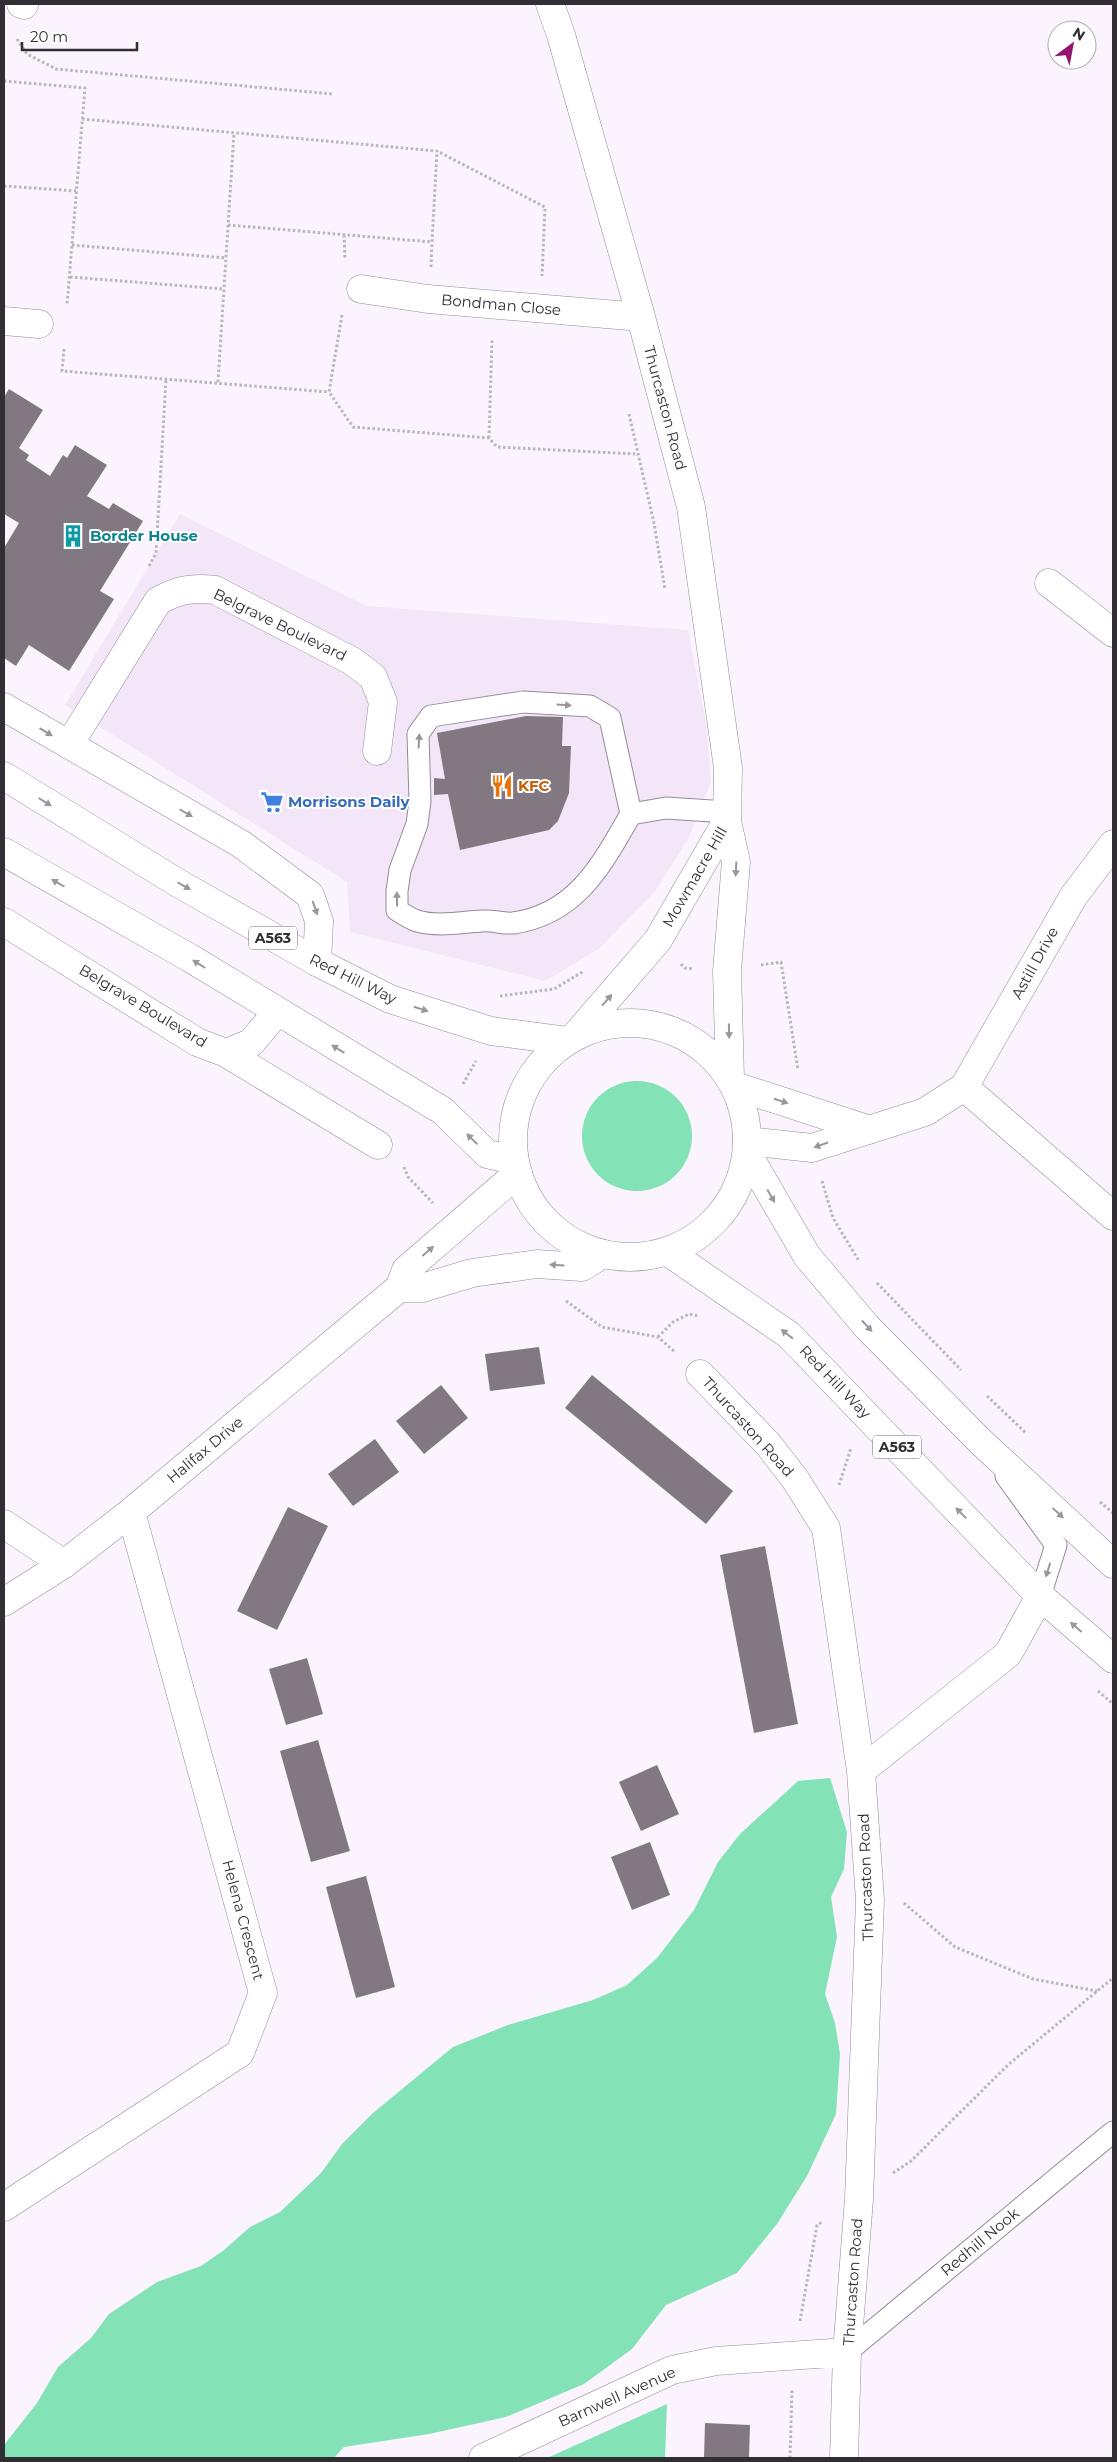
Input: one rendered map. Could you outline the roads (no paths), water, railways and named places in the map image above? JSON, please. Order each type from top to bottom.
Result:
[{"type":"main road","name":"Thurcaston Road","points":[[550,4],[562,35],[641,317],[691,507],[728,768],[727,816]]},
{"type":"main road","name":"Bondman Close","points":[[352,298],[428,299],[641,317]]},
{"type":"main road","points":[[4,321],[38,324]]},
{"type":"main road","points":[[1050,582],[1113,633]]},
{"type":"main road","name":"Belgrave Boulevard","points":[[69,746],[158,601],[175,591],[195,587],[215,590],[352,660],[373,676],[383,702],[377,751]]},
{"type":"main road","points":[[4,707],[241,844],[310,895],[319,920],[317,962]]},
{"type":"main road","name":"Red Hill Way","points":[[4,776],[178,883],[317,962],[390,999],[491,1031],[571,1039]]},
{"type":"main road","name":"Mowmacre Hill","points":[[516,1166],[514,1125],[522,1092],[541,1064],[571,1039],[658,940],[727,816]]},
{"type":"main road","name":"Mowmacre Hill","points":[[727,816],[736,862],[727,971],[732,1082]]},
{"type":"main road","name":"Astill Drive","points":[[747,1147],[812,1148],[925,1112],[964,1088],[1073,897],[1113,844]]},
{"type":"main road","points":[[4,852],[190,958],[443,1110],[487,1154],[516,1166],[522,1186],[535,1209],[554,1229],[577,1245],[602,1254],[639,1257],[668,1252],[697,1236],[722,1215],[739,1186],[747,1147],[746,1118],[732,1082],[707,1051],[677,1032],[643,1023],[608,1025],[571,1039]]},
{"type":"main road","name":"Belgrave Boulevard","points":[[4,922],[197,1042],[226,1053],[251,1042],[277,1012]]},
{"type":"main road","points":[[226,1053],[378,1145]]},
{"type":"main road","points":[[732,1082],[868,1129]]},
{"type":"main road","points":[[964,1088],[1113,1216]]},
{"type":"main road","points":[[747,1147],[806,1256],[867,1327],[981,1442],[1113,1564]]},
{"type":"main road","name":"Halifax Drive","points":[[4,1602],[64,1564],[131,1512],[399,1288],[406,1270],[516,1166]]},
{"type":"main road","name":"Red Hill Way","points":[[668,1252],[789,1334],[1040,1596],[1113,1659]]},
{"type":"main road","points":[[399,1288],[422,1288],[472,1273],[537,1264],[582,1267],[602,1254]]},
{"type":"main road","name":"Thurcaston Road","points":[[700,1374],[768,1444],[796,1479],[826,1528],[861,1771],[870,1900],[859,2199],[848,2352],[844,2458]]},
{"type":"main road","name":"Helena Crescent","points":[[4,2208],[240,2053],[263,1993],[131,1512]]},
{"type":"main road","points":[[4,1524],[64,1564]]},
{"type":"main road","points":[[861,1771],[1008,1654],[1040,1596]]},
{"type":"main road","name":"Barnwell Avenue","points":[[483,2458],[672,2370],[716,2361],[848,2352]]},
{"type":"lane","points":[[631,814],[610,718],[590,706],[523,702],[431,716],[418,734],[420,801],[417,824],[400,870],[397,910],[418,921],[450,924],[484,921],[512,923],[546,914],[575,894],[600,867],[631,814],[666,808],[727,816]]},
{"type":"lane","points":[[981,1442],[1056,1545],[1040,1596]]},
{"type":"lane","name":"Redhill Nook","points":[[848,2352],[1113,2132]]},
{"type":"place","name":"Border House","points":[[73,536]]},
{"type":"place","name":"KFC","points":[[502,786]]},
{"type":"place","name":"Morrisons Daily","points":[[272,802]]}]
